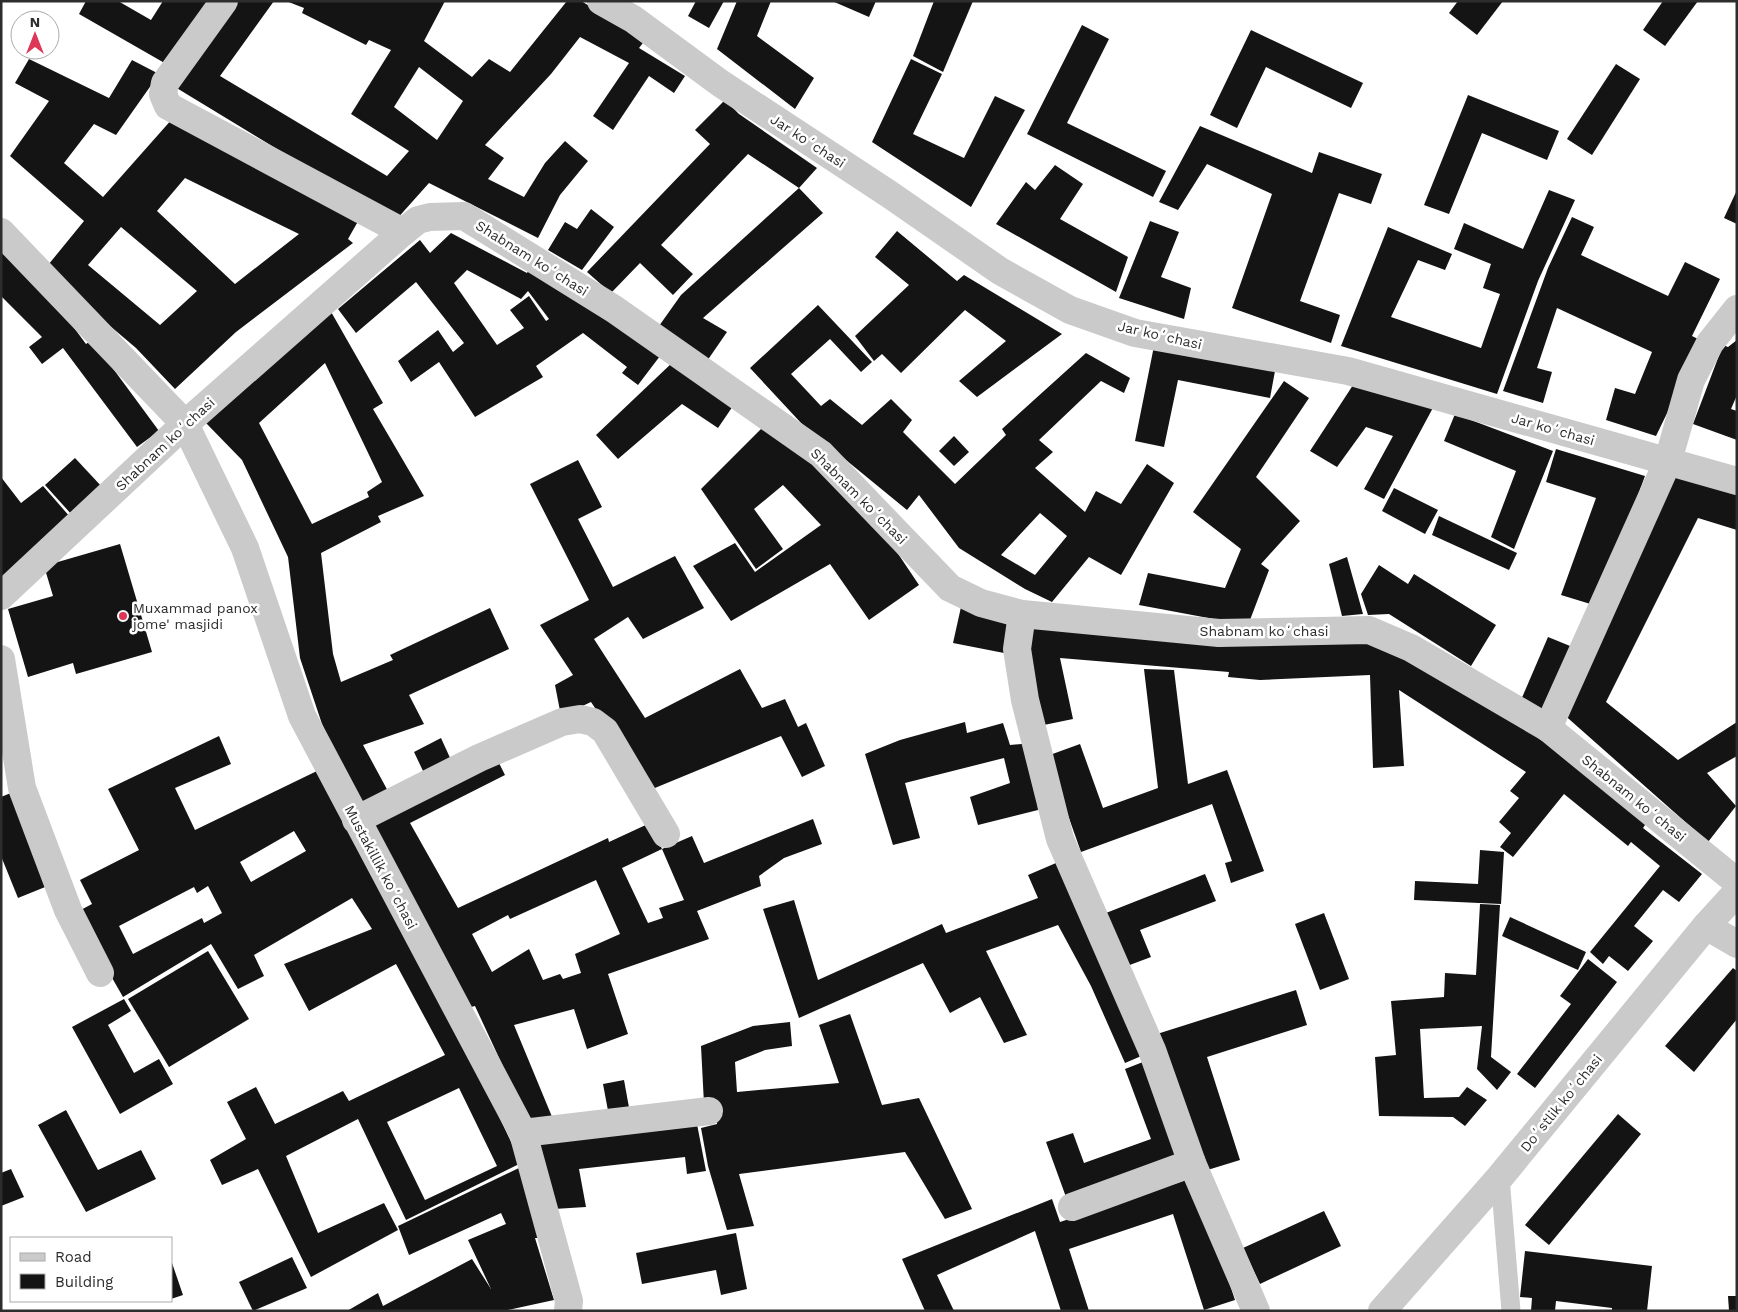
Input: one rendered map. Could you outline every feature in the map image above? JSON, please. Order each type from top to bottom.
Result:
[{"type":"street","points":[[224,1],[165,83],[163,94],[168,106],[403,232]]},
{"type":"street","name":"Jar koʻchasi","points":[[601,1],[633,19],[720,83],[889,194],[1000,271],[1070,310],[1135,332],[1348,371],[1737,481]]},
{"type":"street","name":"Shabnam koʻchasi","points":[[1,596],[185,424],[403,232],[418,220],[430,217],[464,216],[614,309],[821,454],[950,588],[981,603],[1022,614],[1219,633],[1369,630],[1411,648],[1548,728],[1737,882]]},
{"type":"street","name":"Mustakillik koʻchasi","points":[[1,232],[185,424],[245,548],[302,716],[523,1133],[566,1292],[568,1311]]},
{"type":"street","points":[[1548,728],[1668,461],[1691,380],[1710,343],[1737,309]]},
{"type":"street","points":[[1022,614],[1017,649],[1025,700],[1060,839],[1152,1050],[1192,1164],[1256,1311]]},
{"type":"street","points":[[1,659],[22,788],[68,910],[100,973]]},
{"type":"street","points":[[356,820],[479,758],[562,722],[580,720],[593,722],[605,731],[666,834]]},
{"type":"street","name":"Doʻstlik koʻchasi","points":[[1382,1311],[1500,1177],[1706,926],[1737,892]]},
{"type":"street","points":[[1706,926],[1737,944]]},
{"type":"street","points":[[523,1133],[709,1111]]},
{"type":"street","points":[[1072,1207],[1192,1164]]},
{"type":"lane","points":[[1500,1177],[1511,1311]]},
{"type":"building","points":[[86,1],[118,1],[151,20],[163,1],[212,1],[168,65],[79,14]]},
{"type":"building","points":[[234,1],[274,1],[220,76],[387,176],[409,151],[351,114],[391,50],[369,40],[366,45],[302,13],[304,8],[286,1],[445,1],[424,41],[472,77],[489,59],[510,72],[567,1],[581,1],[646,39],[639,48],[685,76],[674,93],[649,76],[613,130],[593,116],[629,63],[580,37],[551,74],[485,145],[504,158],[488,179],[524,197],[545,163],[565,141],[588,161],[560,195],[538,238],[429,183],[395,221],[175,87]],"holes":[[[419,67],[463,101],[437,140],[394,107]]]},
{"type":"building","points":[[696,1],[724,1],[709,28],[688,16]]},
{"type":"building","points":[[737,1],[771,1],[757,36],[814,78],[795,109],[717,49]]},
{"type":"building","points":[[832,1],[876,1],[869,17]]},
{"type":"building","points":[[934,1],[973,1],[943,72],[913,56]]},
{"type":"building","points":[[1458,1],[1503,1],[1477,35],[1449,13]]},
{"type":"building","points":[[1663,1],[1698,1],[1665,46],[1643,30]]},
{"type":"building","points":[[1082,25],[1109,39],[1067,123],[1166,171],[1153,197],[1027,134]]},
{"type":"building","points":[[1251,30],[1363,83],[1351,108],[1266,67],[1237,128],[1210,115]]},
{"type":"building","points":[[911,59],[942,74],[913,134],[964,158],[995,96],[1025,110],[971,207],[872,142]]},
{"type":"building","points":[[28,60],[109,98],[132,60],[159,74],[116,135],[94,124],[64,163],[103,197],[173,118],[361,216],[348,239],[353,243],[236,332],[175,389],[136,348],[44,270],[84,221],[10,156],[49,101],[15,83]],"holes":[[[185,178],[299,234],[235,284],[157,211]],[[121,227],[197,291],[160,325],[88,265]]]},
{"type":"building","points":[[1616,64],[1640,79],[1592,155],[1567,139]]},
{"type":"building","points":[[1468,95],[1559,131],[1547,160],[1482,133],[1449,214],[1424,205]]},
{"type":"building","points":[[725,100],[739,114],[817,168],[799,188],[748,154],[661,245],[693,274],[673,295],[640,263],[611,293],[587,272],[710,144],[695,130]]},
{"type":"building","points":[[1200,126],[1312,173],[1319,152],[1382,174],[1371,204],[1339,193],[1300,301],[1340,315],[1331,343],[1232,308],[1272,194],[1207,164],[1178,210],[1159,202]]},
{"type":"building","points":[[1055,165],[1083,184],[1060,219],[1128,257],[1116,292],[996,224],[1026,182],[1035,190]]},
{"type":"building","points":[[799,188],[823,213],[703,318],[727,332],[707,361],[659,326],[681,295]]},
{"type":"building","points":[[1549,190],[1575,200],[1538,281],[1497,394],[1341,346],[1388,227],[1452,254],[1445,270],[1418,260],[1391,317],[1481,348],[1500,294],[1483,288],[1491,264],[1454,249],[1464,223],[1523,249]]},
{"type":"building","points":[[1737,190],[1737,224],[1724,218]]},
{"type":"building","points":[[591,209],[614,227],[582,270],[548,250],[565,222],[577,229]]},
{"type":"building","points":[[1572,217],[1594,227],[1581,255],[1668,296],[1685,262],[1720,279],[1692,336],[1702,341],[1656,436],[1606,420],[1615,388],[1635,394],[1652,352],[1557,308],[1537,368],[1552,372],[1543,403],[1503,391],[1548,268]]},
{"type":"building","points":[[1150,221],[1179,232],[1161,277],[1191,288],[1184,319],[1119,298]]},
{"type":"building","points":[[897,231],[957,281],[964,275],[1062,334],[977,397],[959,381],[1006,341],[965,310],[901,373],[882,354],[874,361],[855,336],[909,285],[875,257]]},
{"type":"building","points":[[451,233],[527,273],[530,268],[660,356],[638,385],[622,373],[627,367],[583,333],[536,366],[543,377],[475,417],[439,362],[411,382],[398,361],[438,330],[453,352],[464,343],[416,282],[356,333],[338,309],[420,240],[430,253]],"holes":[[[467,270],[521,299],[528,291],[549,319],[546,321],[529,296],[510,310],[524,328],[497,345],[454,283]]]},
{"type":"building","points":[[1,246],[66,317],[86,344],[92,340],[159,431],[137,447],[63,348],[42,364],[29,347],[42,337],[1,296]]},
{"type":"building","points":[[818,305],[872,362],[861,372],[830,339],[791,374],[821,406],[830,399],[862,425],[891,399],[912,420],[903,432],[955,484],[1006,435],[1002,429],[1086,353],[1130,378],[1124,393],[1101,381],[1039,440],[1053,452],[1035,468],[1085,512],[1096,491],[1121,504],[1147,464],[1174,483],[1121,575],[1089,557],[1052,602],[1025,589],[959,548],[919,495],[907,510],[802,424],[750,368]],"holes":[[[1040,513],[1067,536],[1035,575],[1001,555]]]},
{"type":"building","points":[[330,310],[383,403],[373,409],[424,496],[378,516],[381,522],[321,553],[333,654],[341,682],[393,660],[390,655],[490,608],[509,649],[409,695],[424,724],[363,745],[389,793],[359,807],[322,724],[300,658],[288,557],[242,460],[206,423]],"holes":[[[325,363],[382,482],[367,492],[369,497],[312,524],[259,423]]]},
{"type":"building","points":[[1737,340],[1737,395],[1731,409],[1737,411],[1737,440],[1693,424],[1723,345],[1728,347]]},
{"type":"building","points":[[1154,346],[1275,371],[1270,398],[1178,380],[1164,447],[1135,441]]},
{"type":"building","points":[[673,362],[735,403],[718,428],[682,404],[618,459],[596,435]]},
{"type":"building","points":[[1284,381],[1309,398],[1256,477],[1300,521],[1261,564],[1269,570],[1250,620],[1219,620],[1139,605],[1148,573],[1225,588],[1241,549],[1193,512]]},
{"type":"building","points":[[1355,382],[1435,404],[1384,499],[1364,489],[1393,436],[1366,427],[1337,467],[1310,451]]},
{"type":"building","points":[[1455,414],[1553,451],[1514,549],[1491,537],[1516,471],[1444,441]]},
{"type":"building","points":[[768,422],[868,509],[919,585],[869,620],[830,564],[731,621],[693,566],[735,543],[755,572],[821,525],[783,485],[754,509],[783,549],[756,569],[701,489]]},
{"type":"building","points":[[954,436],[969,452],[954,466],[939,451]]},
{"type":"building","points":[[1556,449],[1645,476],[1597,606],[1561,595],[1596,498],[1546,482]]},
{"type":"building","points":[[75,458],[103,488],[72,515],[45,485]]},
{"type":"building","points":[[578,460],[602,507],[578,519],[613,587],[675,556],[704,608],[643,639],[628,617],[594,639],[645,718],[740,669],[762,708],[785,699],[798,727],[806,723],[825,766],[802,777],[781,736],[650,790],[591,702],[561,716],[555,685],[573,675],[540,625],[589,600],[530,484]]},
{"type":"building","points":[[1671,475],[1737,494],[1737,530],[1698,518],[1606,702],[1678,760],[1737,722],[1737,756],[1707,773],[1736,806],[1708,842],[1561,712]]},
{"type":"building","points":[[1,477],[21,503],[43,486],[71,518],[1,578]]},
{"type":"building","points":[[1394,488],[1438,510],[1425,534],[1382,511]]},
{"type":"building","points":[[1439,516],[1517,553],[1509,570],[1432,535]]},
{"type":"building","points":[[120,544],[152,652],[76,674],[73,663],[28,677],[8,609],[53,596],[44,566]]},
{"type":"building","points":[[1347,557],[1363,614],[1342,616],[1329,564]]},
{"type":"building","points":[[1379,565],[1408,584],[1414,574],[1496,625],[1471,666],[1389,614],[1368,615],[1361,594]]},
{"type":"building","points":[[961,607],[1011,618],[1004,653],[953,643]]},
{"type":"building","points":[[1023,627],[1369,641],[1418,661],[1543,741],[1647,822],[1643,828],[1702,874],[1679,902],[1663,890],[1634,926],[1653,941],[1628,971],[1609,956],[1603,964],[1590,952],[1660,866],[1631,842],[1628,846],[1564,794],[1513,857],[1500,847],[1511,833],[1499,822],[1519,798],[1510,791],[1526,772],[1399,690],[1404,766],[1373,768],[1370,675],[1260,680],[1228,677],[1229,672],[1060,658],[1073,719],[1039,726]]},
{"type":"building","points":[[1548,637],[1575,648],[1548,712],[1521,700]]},
{"type":"building","points":[[1144,669],[1174,670],[1188,784],[1227,770],[1264,871],[1231,883],[1225,863],[1232,861],[1212,804],[1081,852],[1047,756],[1080,744],[1103,808],[1158,788]]},
{"type":"building","points":[[965,722],[967,733],[1003,723],[1010,745],[1033,743],[1038,810],[978,825],[970,797],[1010,783],[1004,758],[905,783],[920,838],[893,845],[865,754],[900,740]]},
{"type":"building","points":[[219,736],[231,764],[175,788],[195,830],[319,770],[465,1044],[521,1163],[406,1220],[358,1119],[286,1156],[318,1233],[384,1203],[398,1230],[311,1277],[258,1169],[222,1185],[210,1160],[246,1139],[227,1102],[256,1087],[275,1124],[343,1091],[349,1101],[445,1055],[396,964],[309,1011],[284,964],[372,929],[352,898],[254,955],[264,976],[238,989],[211,944],[123,997],[75,913],[92,904],[80,880],[139,850],[108,789]],"holes":[[[294,831],[306,851],[251,882],[240,862]],[[208,886],[222,913],[204,923],[202,918],[133,954],[119,926],[194,887],[197,893]],[[459,1088],[497,1166],[425,1200],[387,1122]]]},
{"type":"building","points":[[441,738],[451,760],[424,773],[414,752]]},
{"type":"building","points":[[495,755],[505,775],[410,823],[458,908],[608,838],[609,842],[650,823],[662,849],[692,836],[704,863],[813,819],[822,844],[784,858],[759,876],[761,886],[697,911],[709,939],[608,974],[628,1034],[587,1049],[574,1009],[514,1025],[555,1124],[532,1129],[475,1006],[471,1007],[369,819]],"holes":[[[662,849],[684,900],[659,908],[663,918],[648,923],[622,868]],[[596,880],[620,934],[575,954],[581,973],[563,979],[560,974],[543,980],[529,949],[492,972],[472,934],[508,915],[510,919]]]},
{"type":"building","points":[[18,790],[55,883],[18,898],[1,856],[1,797]]},
{"type":"building","points":[[1480,850],[1504,852],[1501,904],[1414,900],[1415,881],[1478,884]]},
{"type":"building","points":[[1056,863],[1146,1054],[1125,1063],[1091,986],[1058,925],[986,951],[1027,1035],[1004,1043],[980,997],[950,1013],[923,963],[799,1018],[763,909],[794,900],[818,980],[942,924],[946,933],[1038,898],[1028,875]]},
{"type":"building","points":[[1205,874],[1216,901],[1140,930],[1151,957],[1127,966],[1106,913]]},
{"type":"building","points":[[1480,904],[1500,905],[1491,1057],[1511,1072],[1497,1090],[1477,1069],[1482,1026],[1420,1029],[1424,1098],[1459,1097],[1467,1087],[1487,1100],[1465,1126],[1453,1117],[1379,1116],[1375,1057],[1396,1055],[1391,1001],[1444,997],[1445,973],[1476,975]]},
{"type":"building","points":[[1324,913],[1349,979],[1320,990],[1295,924]]},
{"type":"building","points":[[1510,917],[1586,952],[1578,970],[1502,936]]},
{"type":"building","points":[[208,951],[249,1019],[169,1067],[128,999]]},
{"type":"building","points":[[1588,959],[1617,982],[1535,1088],[1517,1074],[1571,1004],[1560,996]]},
{"type":"building","points":[[1733,968],[1737,971],[1737,1019],[1694,1072],[1665,1046]]},
{"type":"building","points":[[1296,990],[1307,1025],[1207,1057],[1240,1160],[1201,1172],[1157,1034]]},
{"type":"building","points":[[124,999],[131,1011],[108,1025],[134,1073],[159,1059],[173,1084],[120,1114],[72,1027]]},
{"type":"building","points":[[850,1014],[882,1105],[919,1098],[972,1209],[945,1219],[905,1152],[739,1174],[754,1226],[727,1230],[708,1166],[701,1128],[717,1124],[715,1104],[704,1104],[701,1046],[753,1026],[790,1022],[792,1046],[765,1050],[735,1062],[737,1092],[839,1083],[819,1025]]},
{"type":"building","points":[[1143,1062],[1177,1157],[1066,1197],[1046,1142],[1073,1133],[1084,1163],[1151,1139],[1125,1069]]},
{"type":"building","points":[[624,1080],[630,1113],[609,1116],[603,1084]]},
{"type":"building","points":[[66,1110],[98,1170],[141,1150],[156,1179],[86,1212],[38,1125]]},
{"type":"building","points":[[1618,1114],[1641,1134],[1549,1245],[1525,1225]]},
{"type":"building","points":[[697,1124],[706,1171],[687,1174],[685,1157],[579,1169],[586,1207],[554,1209],[538,1141]]},
{"type":"building","points":[[523,1166],[541,1238],[535,1238],[554,1300],[503,1311],[347,1311],[378,1293],[383,1306],[472,1259],[491,1289],[468,1240],[506,1224],[501,1213],[409,1255],[398,1226]]},
{"type":"building","points":[[11,1169],[24,1197],[1,1206],[1,1173]]},
{"type":"building","points":[[1195,1177],[1235,1300],[1204,1310],[1173,1214],[1069,1249],[1089,1311],[1061,1311],[1035,1231],[937,1275],[954,1311],[925,1311],[902,1259],[1052,1199],[1060,1222]]},
{"type":"building","points":[[1324,1211],[1341,1246],[1260,1284],[1243,1248]]},
{"type":"building","points":[[736,1233],[747,1289],[721,1295],[716,1270],[642,1284],[636,1253]]},
{"type":"building","points":[[1525,1251],[1652,1266],[1647,1311],[1612,1311],[1612,1308],[1556,1301],[1555,1311],[1531,1311],[1532,1298],[1520,1297]]},
{"type":"building","points":[[292,1257],[307,1288],[253,1311],[239,1282]]},
{"type":"building","points":[[172,1263],[183,1295],[172,1299]]},
{"type":"building","points":[[1728,1296],[1737,1296],[1737,1311],[1729,1311]]},
{"type":"place","name":"Muxammad panox jome' masjidi","points":[[123,616]]}]
